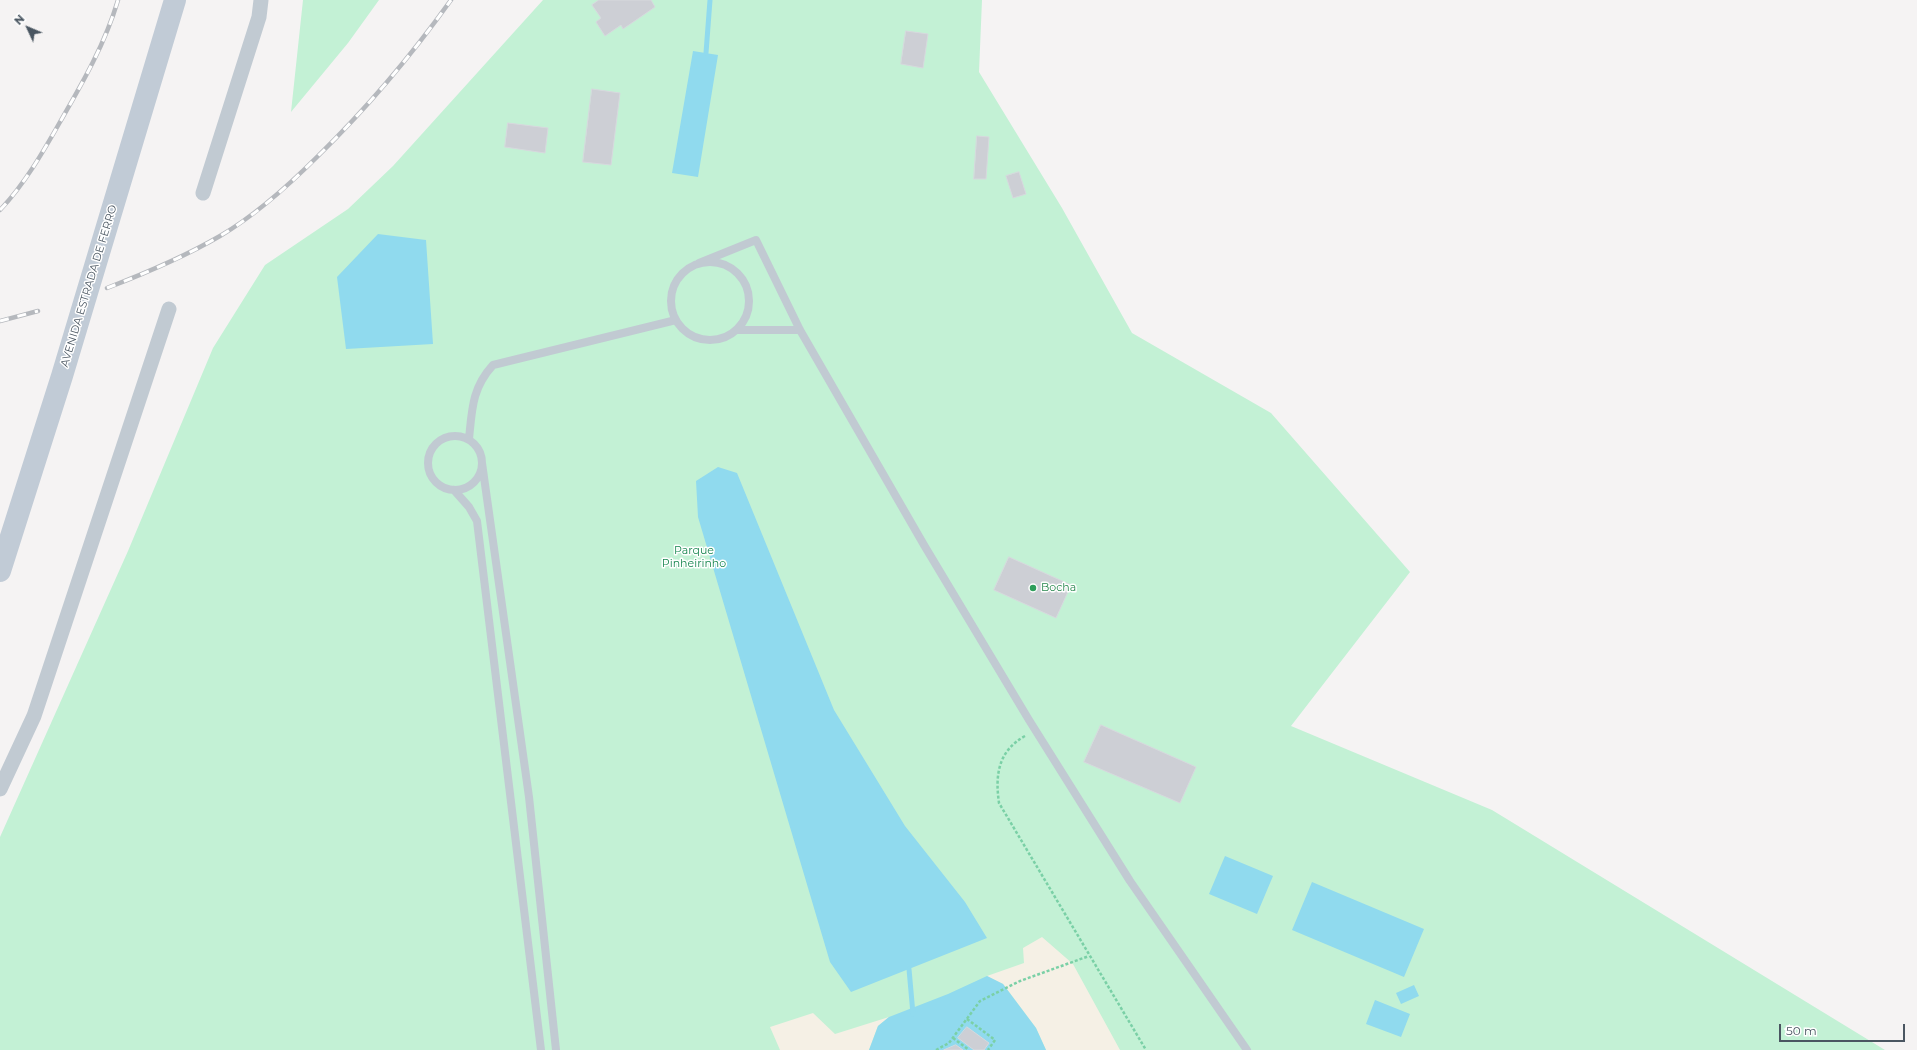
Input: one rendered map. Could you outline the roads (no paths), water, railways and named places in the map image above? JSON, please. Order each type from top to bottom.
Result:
[{"type":"main road","name":"AVENIDA ESTRADA DE FERRO","points":[[0,571],[62,376],[175,0]]},
{"type":"street","points":[[203,193],[259,17],[261,0]]},
{"type":"street","points":[[0,789],[34,716],[169,309]]},
{"type":"lane","points":[[699,263],[717,262],[733,268],[745,281],[750,298],[747,316],[737,330],[722,339],[704,340],[688,334],[676,320],[671,303],[674,286],[684,271],[699,263],[756,240],[800,330],[924,545],[1036,730],[1130,881],[1247,1050]]},
{"type":"lane","points":[[469,439],[474,397],[484,376],[493,365],[676,320]]},
{"type":"lane","points":[[737,330],[800,330]]},
{"type":"lane","points":[[482,463],[479,477],[468,487],[454,490],[440,486],[431,476],[427,462],[432,448],[442,438],[456,435],[469,439],[479,449],[482,463],[529,796],[556,1050]]},
{"type":"lane","points":[[454,490],[469,507],[477,522],[541,1050]]},
{"type":"water","points":[[693,51],[718,55],[698,177],[672,173]]},
{"type":"water","points":[[378,234],[426,240],[433,344],[346,349],[337,277]]},
{"type":"water","points":[[718,467],[737,473],[834,710],[905,826],[965,902],[987,938],[851,992],[830,962],[698,517],[696,481]]},
{"type":"water","points":[[1225,856],[1273,876],[1257,914],[1209,894]]},
{"type":"water","points":[[1312,882],[1424,929],[1404,977],[1292,930]]},
{"type":"water","points":[[987,976],[1003,984],[1036,1028],[1046,1050],[869,1050],[878,1026],[889,1017],[948,994]]},
{"type":"water","points":[[1414,985],[1419,996],[1401,1004],[1396,993]]},
{"type":"water","points":[[1375,1000],[1410,1014],[1401,1037],[1366,1024]]},
{"type":"waterway","points":[[706,53],[710,0]]},
{"type":"waterway","points":[[909,969],[913,1014]]},
{"type":"railway","points":[[0,210],[33,168],[77,92],[107,32],[118,0]]},
{"type":"railway","points":[[107,288],[165,264],[206,244],[233,228],[271,199],[318,156],[371,100],[404,61],[451,0]]},
{"type":"railway","points":[[0,321],[38,311]]},
{"type":"place","name":"Bocha","points":[[1033,588]]},
{"type":"park label","name":"Parque Pinheirinho","points":[[694,557]]}]
